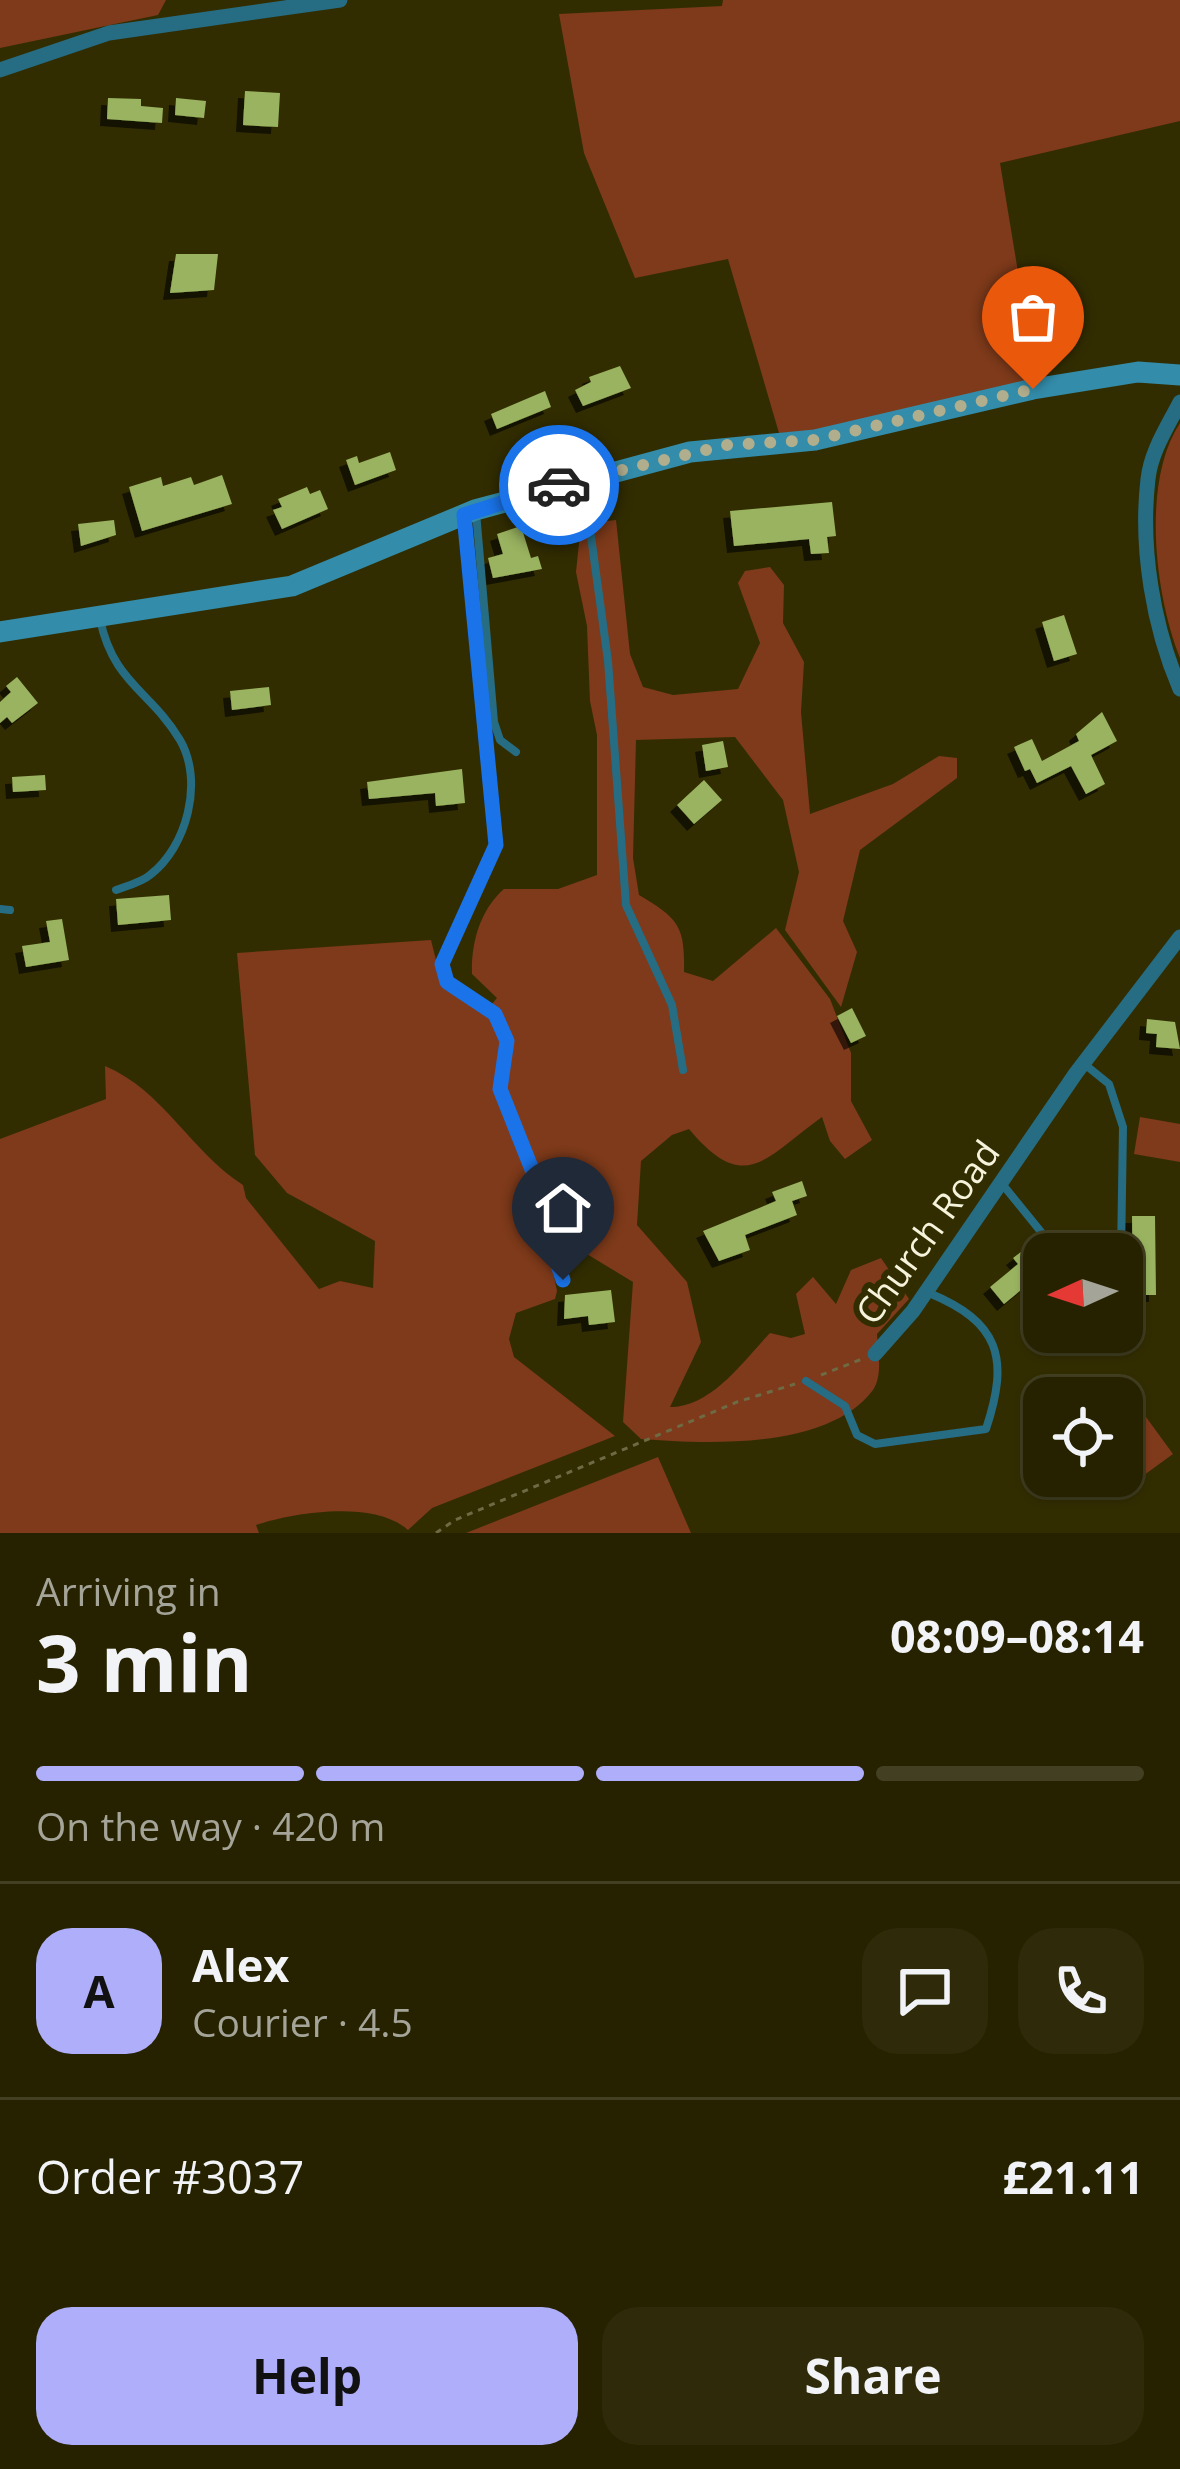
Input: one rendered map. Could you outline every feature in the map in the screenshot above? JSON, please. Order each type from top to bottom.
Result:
[{"type":"street","points":[[0,70],[109,33],[340,0]]},
{"type":"street","points":[[0,632],[292,586],[470,512],[583,478],[727,445],[815,440],[1033,389],[1138,372],[1180,375]]},
{"type":"street","points":[[1180,402],[1148,478],[1150,568],[1160,646],[1180,689]]},
{"type":"street","name":"Church Road","points":[[875,1354],[926,1292],[1083,1063],[1180,937]]},
{"type":"lane","points":[[583,478],[608,661],[626,905],[672,1005],[683,1070]]},
{"type":"lane","points":[[470,512],[494,722],[500,740],[516,752]]},
{"type":"lane","points":[[470,512],[496,845],[442,964],[447,982],[495,1014],[507,1041],[500,1089],[539,1187],[543,1221],[563,1280]]},
{"type":"lane","points":[[100,618],[116,668],[180,740],[189,764],[189,813],[176,845],[150,876],[116,890]]},
{"type":"lane","points":[[1083,1063],[1117,1098],[1123,1126],[1121,1233]]},
{"type":"lane","points":[[1002,1184],[1042,1233]]},
{"type":"lane","points":[[806,1381],[845,1406],[857,1435],[875,1444],[986,1429],[998,1354],[988,1329],[961,1306],[926,1292]]},
{"type":"path","name":"Church Road","points":[[436,1533],[455,1520],[737,1402],[875,1354]]},
{"type":"shaded area","points":[[0,0],[166,0],[158,15],[0,48]]},
{"type":"shaded area","points":[[723,0],[1180,0],[1180,121],[1000,163],[1036,381],[827,431],[779,433],[728,259],[635,278],[584,153],[559,14],[722,6]]},
{"type":"shaded area","points":[[1180,423],[1180,658],[1159,572],[1156,507],[1168,447]]},
{"type":"shaded area","points":[[616,520],[630,654],[643,687],[673,695],[738,689],[760,643],[738,583],[745,571],[770,567],[784,585],[783,623],[804,662],[801,712],[810,814],[893,784],[939,756],[957,758],[957,778],[860,850],[843,921],[857,952],[841,1007],[785,930],[799,872],[783,800],[735,737],[636,740],[633,858],[639,895],[677,925],[684,972],[713,981],[776,928],[830,999],[851,1053],[851,1101],[872,1140],[845,1159],[830,1141],[822,1117],[770,1156],[741,1165],[725,1161],[689,1129],[672,1135],[641,1161],[637,1225],[687,1282],[701,1342],[670,1407],[713,1391],[770,1333],[791,1338],[805,1334],[796,1294],[813,1277],[836,1304],[851,1270],[881,1258],[909,1299],[877,1334],[879,1370],[873,1390],[853,1410],[797,1433],[732,1442],[641,1439],[623,1422],[633,1282],[572,1245],[548,1196],[537,1197],[557,1291],[555,1299],[516,1313],[509,1339],[514,1357],[615,1436],[432,1508],[408,1530],[376,1515],[334,1511],[272,1520],[256,1525],[259,1533],[0,1533],[0,1139],[106,1099],[105,1066],[144,1090],[207,1156],[243,1185],[246,1198],[319,1289],[340,1281],[373,1288],[375,1241],[287,1193],[255,1155],[237,953],[431,940],[443,988],[487,1010],[497,998],[472,974],[472,962],[479,928],[496,897],[504,889],[558,889],[597,875],[597,735],[590,701],[587,626],[576,572],[581,524]]},
{"type":"shaded area","points":[[1140,1117],[1180,1124],[1180,1162],[1134,1154]]},
{"type":"shaded area","points":[[1143,1413],[1173,1454],[1143,1476]]},
{"type":"shaded area","points":[[658,1457],[691,1533],[466,1533]]},
{"type":"building","points":[[245,91],[280,93],[278,127],[243,125]]},
{"type":"building","points":[[108,98],[141,99],[141,106],[163,108],[162,123],[107,119]]},
{"type":"building","points":[[176,98],[206,101],[204,118],[175,115]]},
{"type":"building","points":[[176,254],[218,254],[214,290],[170,293]]},
{"type":"building","points":[[620,366],[631,388],[583,406],[575,390],[591,382],[589,377]]},
{"type":"building","points":[[545,391],[551,407],[497,429],[491,414]]},
{"type":"building","points":[[390,452],[396,470],[355,485],[346,460],[357,456],[359,463]]},
{"type":"building","points":[[222,475],[232,504],[142,531],[129,487],[161,477],[163,486],[191,477],[194,485]]},
{"type":"building","points":[[307,487],[310,494],[320,490],[328,509],[282,529],[273,510],[282,507],[278,499]]},
{"type":"building","points":[[832,502],[836,536],[827,537],[829,553],[811,554],[809,539],[734,546],[730,511]]},
{"type":"building","points":[[114,520],[116,535],[81,546],[78,524]]},
{"type":"building","points":[[521,526],[531,558],[538,556],[542,569],[493,578],[488,558],[503,554],[497,534]]},
{"type":"building","points":[[1064,615],[1077,654],[1054,661],[1042,622]]},
{"type":"building","points":[[17,677],[38,703],[12,723],[7,717],[0,723],[0,702],[11,692],[6,686]]},
{"type":"building","points":[[269,687],[271,705],[232,710],[230,691]]},
{"type":"building","points":[[1102,712],[1117,741],[1091,755],[1105,784],[1086,794],[1071,766],[1037,783],[1030,769],[1025,771],[1014,747],[1032,739],[1042,761],[1079,741],[1076,734]]},
{"type":"building","points":[[723,741],[728,767],[706,771],[702,745]]},
{"type":"building","points":[[462,769],[465,803],[436,806],[435,793],[369,799],[367,782]]},
{"type":"building","points":[[45,775],[46,790],[13,792],[12,777]]},
{"type":"building","points":[[704,780],[722,800],[694,824],[677,805]]},
{"type":"building","points":[[169,895],[171,920],[118,925],[116,899]]},
{"type":"building","points":[[62,919],[69,960],[26,967],[22,946],[50,942],[46,921]]},
{"type":"building","points":[[852,1008],[866,1036],[851,1043],[837,1016]]},
{"type":"building","points":[[1147,1019],[1175,1022],[1180,1049],[1156,1047],[1157,1034],[1146,1033]]},
{"type":"building","points":[[802,1181],[807,1196],[792,1201],[797,1215],[745,1235],[750,1250],[719,1261],[703,1231],[776,1201],[772,1192]]},
{"type":"building","points":[[1132,1216],[1155,1216],[1156,1295],[1143,1295],[1143,1233],[1132,1233]]},
{"type":"building","points":[[1023,1250],[1023,1288],[1004,1304],[990,1287],[1018,1264],[1013,1258]]},
{"type":"building","points":[[611,1290],[615,1322],[589,1325],[588,1316],[564,1319],[565,1295]]},
{"type":"way so far","points":[[559,485],[727,445],[815,440],[1033,389]]},
{"type":"route","points":[[559,485],[464,515],[496,845],[442,964],[447,982],[495,1014],[507,1041],[500,1089],[539,1187],[543,1221],[563,1280]]}]
